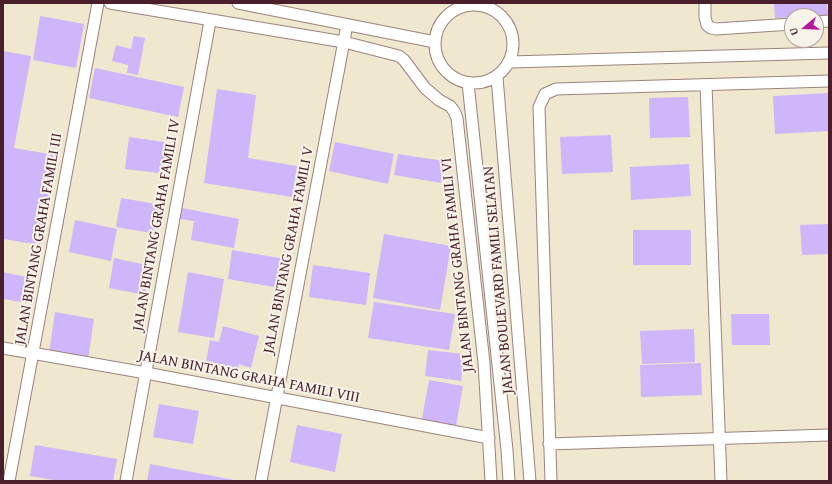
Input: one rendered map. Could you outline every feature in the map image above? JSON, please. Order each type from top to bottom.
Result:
[{"type":"street","name":"JALAN BINTANG GRAHA FAMILI III","points":[[9,481],[98,3]]},
{"type":"street","name":"JALAN BINTANG GRAHA FAMILI VI","points":[[110,3],[210,21],[344,42],[399,56],[410,67],[426,88],[439,100],[450,106],[454,111],[457,118],[483,355],[491,481]]},
{"type":"street","points":[[238,3],[435,42]]},
{"type":"street","points":[[704,3],[707,25],[716,30],[784,25]]},
{"type":"street","points":[[474,4],[494,10],[508,23],[514,42],[510,62],[497,77],[488,81],[468,83],[454,78],[443,69],[437,56],[435,42],[440,24],[451,7],[474,4]]},
{"type":"street","name":"JALAN BINTANG GRAHA FAMILI IV","points":[[126,481],[210,21]]},
{"type":"street","name":"JALAN BINTANG GRAHA FAMILI V","points":[[261,481],[347,25]]},
{"type":"street","points":[[510,62],[829,53]]},
{"type":"street","name":"JALAN BOULEVARD FAMILI SELATAN","points":[[497,77],[530,481]]},
{"type":"street","points":[[551,481],[539,107],[545,94],[556,89],[829,81]]},
{"type":"street","name":"JALAN BOULEVARD FAMILI SELATAN","points":[[468,83],[508,450],[509,481]]},
{"type":"street","points":[[706,85],[721,481]]},
{"type":"street","name":"JALAN BINTANG GRAHA FAMILI VIII","points":[[3,348],[276,397],[489,438]]},
{"type":"street","points":[[549,444],[829,435]]},
{"type":"building","points":[[774,3],[827,3],[828,15],[824,15],[824,8],[784,8],[784,17],[775,18]]},
{"type":"building","points":[[40,16],[84,24],[76,68],[33,60]]},
{"type":"building","points":[[134,36],[145,38],[138,75],[127,73],[128,65],[112,61],[116,45],[131,49]]},
{"type":"building","points":[[3,51],[31,56],[14,148],[55,155],[40,245],[3,239]]},
{"type":"building","points":[[95,68],[184,87],[178,117],[89,98]]},
{"type":"building","points":[[217,89],[256,95],[248,158],[297,166],[292,197],[204,183]]},
{"type":"building","points":[[829,93],[829,131],[775,134],[773,96]]},
{"type":"building","points":[[688,97],[690,137],[650,138],[649,98]]},
{"type":"building","points":[[611,135],[613,172],[562,174],[560,137]]},
{"type":"building","points":[[129,137],[171,143],[167,174],[125,169]]},
{"type":"building","points":[[335,142],[394,154],[388,184],[329,171]]},
{"type":"building","points":[[398,154],[444,161],[441,183],[394,175]]},
{"type":"building","points":[[689,164],[691,196],[631,200],[630,167]]},
{"type":"building","points":[[121,198],[162,205],[157,234],[116,227]]},
{"type":"building","points":[[182,208],[239,219],[234,248],[191,240],[194,221],[180,219]]},
{"type":"building","points":[[75,220],[117,229],[111,261],[69,252]]},
{"type":"building","points":[[828,224],[829,254],[802,255],[800,225]]},
{"type":"building","points":[[633,230],[691,230],[691,265],[633,265]]},
{"type":"building","points":[[384,234],[451,246],[440,310],[373,298]]},
{"type":"building","points":[[232,250],[285,259],[280,288],[228,279]]},
{"type":"building","points":[[114,258],[151,266],[145,295],[109,288]]},
{"type":"building","points":[[313,265],[370,273],[366,305],[309,297]]},
{"type":"building","points":[[3,272],[31,278],[26,303],[3,299]]},
{"type":"building","points":[[188,272],[224,279],[214,338],[178,332]]},
{"type":"building","points":[[374,302],[455,314],[449,350],[368,338]]},
{"type":"building","points":[[55,312],[94,319],[88,359],[49,353]]},
{"type":"building","points":[[731,314],[769,314],[770,345],[732,345]]},
{"type":"building","points":[[223,326],[259,336],[251,368],[239,364],[237,374],[205,367],[210,340],[219,342]]},
{"type":"building","points":[[694,329],[695,362],[642,364],[640,331]]},
{"type":"building","points":[[428,350],[464,354],[461,381],[425,376]]},
{"type":"building","points":[[701,363],[702,395],[641,397],[640,365]]},
{"type":"building","points":[[429,380],[463,386],[456,426],[422,419]]},
{"type":"building","points":[[159,404],[199,411],[193,444],[153,437]]},
{"type":"building","points":[[297,425],[342,434],[335,472],[290,462]]},
{"type":"building","points":[[35,445],[117,459],[113,481],[59,481],[30,476]]},
{"type":"building","points":[[150,464],[234,480],[234,481],[147,481]]}]
